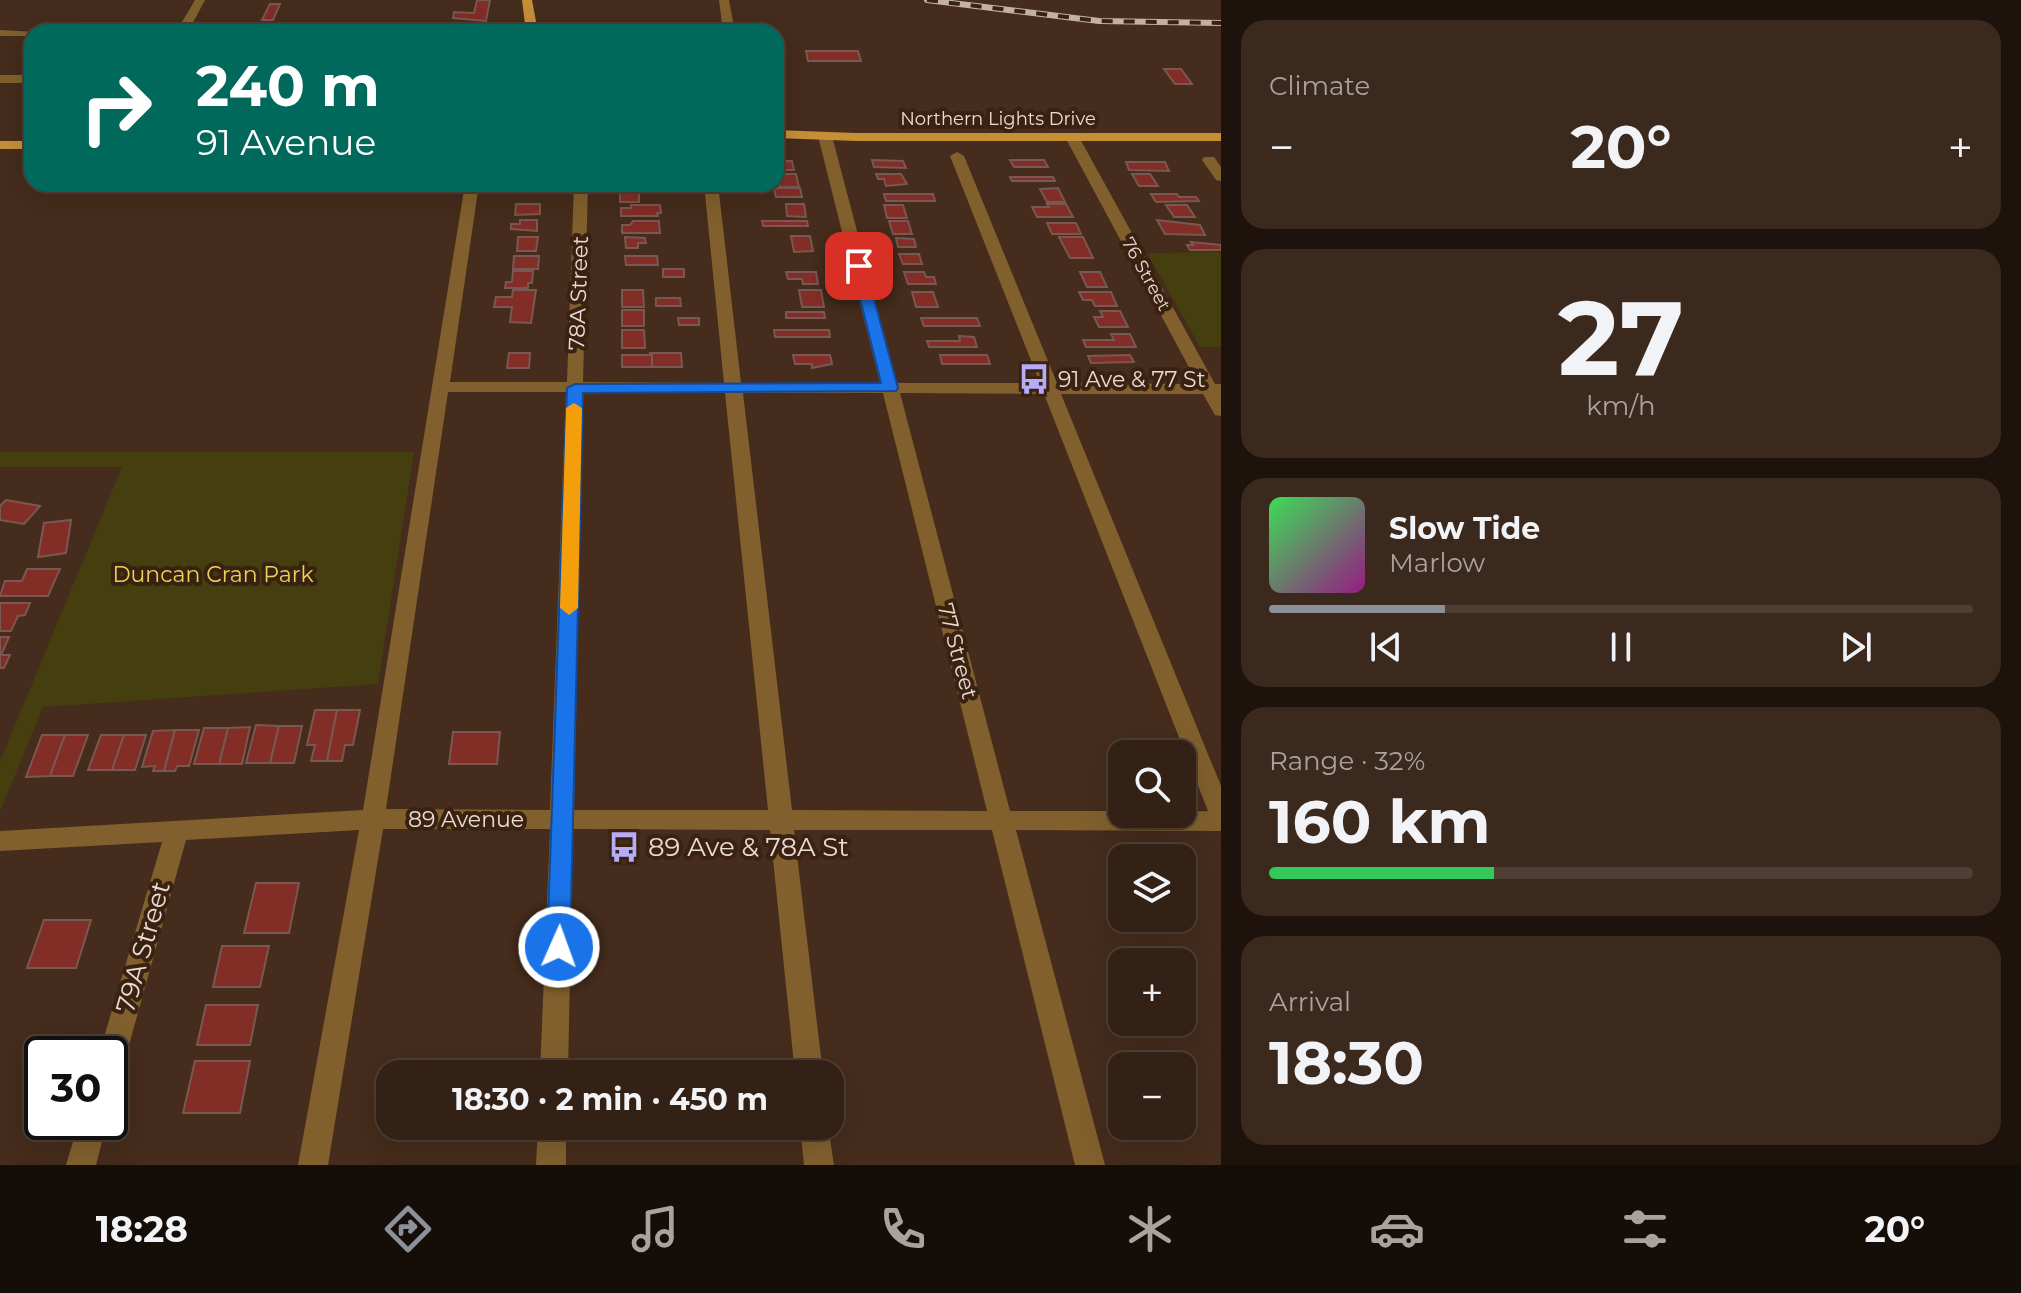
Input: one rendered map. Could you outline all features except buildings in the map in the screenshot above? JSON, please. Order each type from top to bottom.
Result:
[{"type":"main road","points":[[527,0],[531,24]]},
{"type":"main road","name":"Northern Lights Drive","points":[[784,134],[1221,137]]},
{"type":"main road","points":[[0,145],[24,145]]},
{"type":"street","points":[[186,24],[200,0]]},
{"type":"street","points":[[724,0],[728,24]]},
{"type":"street","points":[[0,33],[24,33]]},
{"type":"street","points":[[0,79],[24,79]]},
{"type":"street","name":"77 Street","points":[[825,136],[1090,1165]]},
{"type":"street","name":"76 Street","points":[[1072,137],[1215,389],[1221,411]]},
{"type":"street","points":[[957,156],[1221,815]]},
{"type":"street","points":[[1209,160],[1221,177]]},
{"type":"street","points":[[313,1165],[373,819],[471,192]]},
{"type":"street","name":"78A Street","points":[[554,1060],[581,192]]},
{"type":"street","points":[[712,192],[808,1060]]},
{"type":"street","points":[[438,387],[1215,389]]},
{"type":"street","name":"89 Avenue","points":[[0,841],[373,819],[1221,821]]},
{"type":"street","name":"79A Street","points":[[118,1036],[177,830]]},
{"type":"street","points":[[81,1165],[88,1140]]},
{"type":"street","points":[[551,1165],[552,1140]]},
{"type":"street","points":[[816,1140],[819,1165]]},
{"type":"green space","points":[[1221,252],[1221,347],[1200,347],[1147,253]]},
{"type":"green space","name":"Duncan Cran Park","points":[[0,452],[414,452],[378,684],[43,707],[0,812],[0,761],[122,467],[0,467]]},
{"type":"railway","points":[[927,0],[1099,21],[1221,23]]},
{"type":"slow traffic","points":[[569,608],[574,408]]},
{"type":"place","name":"91 Ave & 77 St","points":[[1034,379]]},
{"type":"place","name":"89 Ave & 78A St","points":[[624,847]]},
{"type":"route","points":[[559,947],[575,388],[890,388],[859,266]]}]
